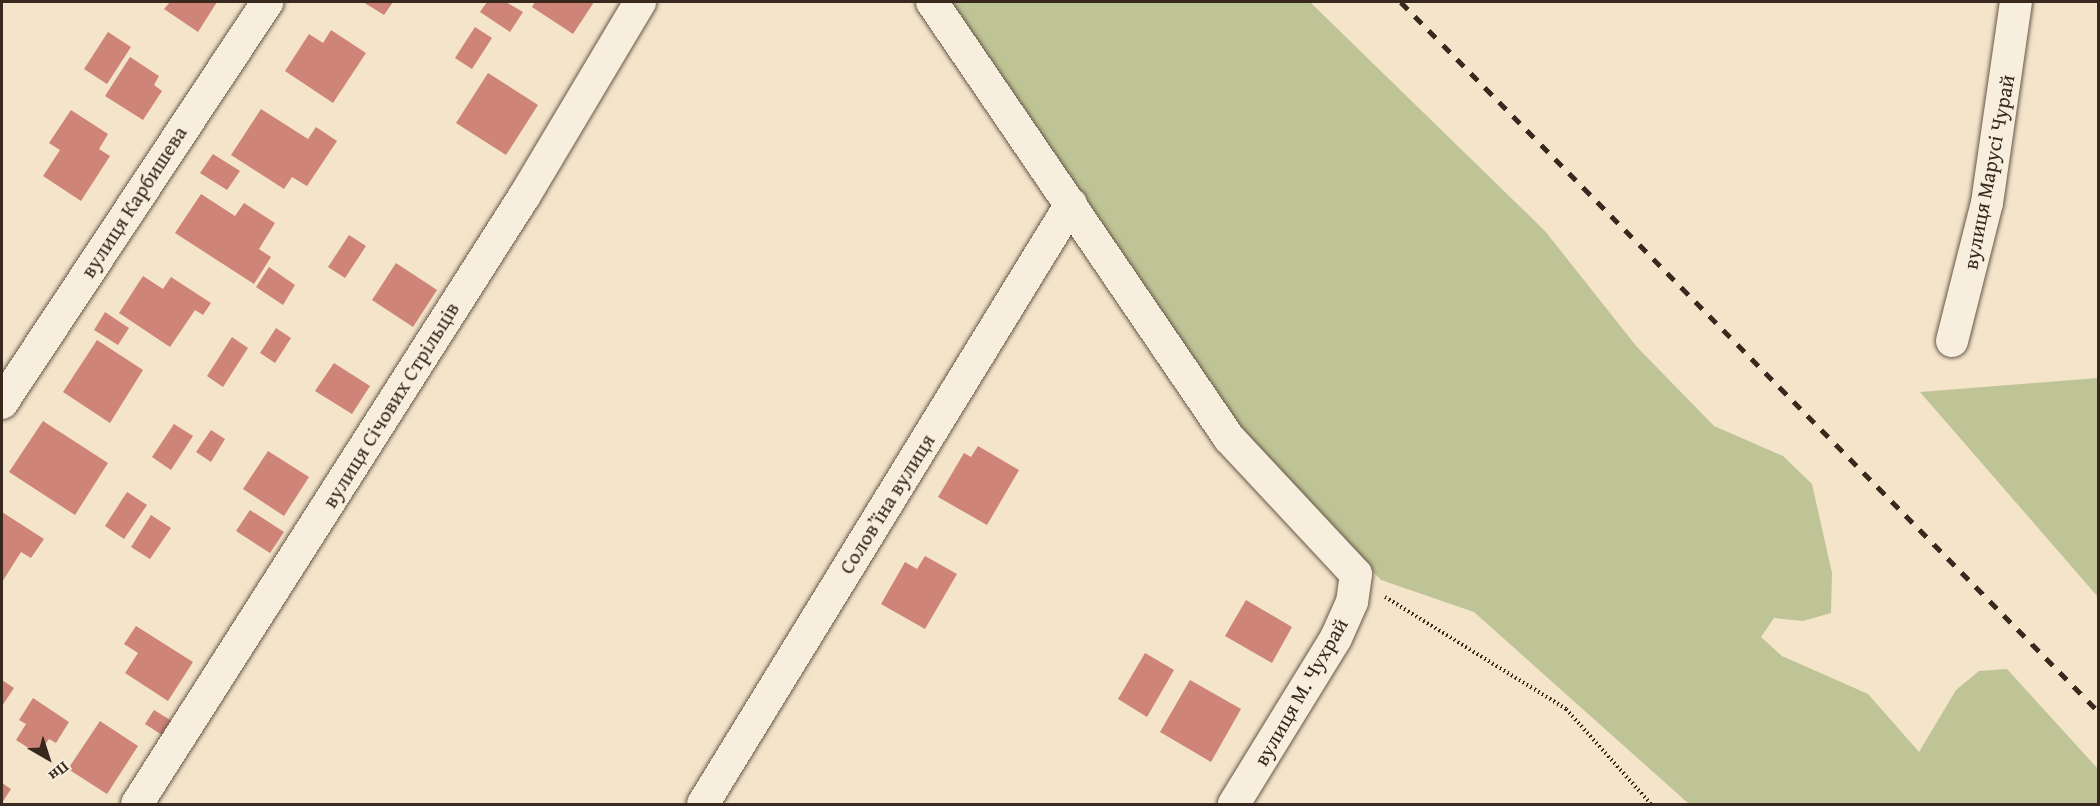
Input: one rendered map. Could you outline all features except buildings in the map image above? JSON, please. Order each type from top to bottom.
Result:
[{"type":"street","name":"вулиця Карбишева","points":[[2,403],[267,2]]},
{"type":"street","name":"вулиця Січових Стрільців","points":[[137,804],[525,195],[640,2]]},
{"type":"street","points":[[932,2],[1228,438],[1301,510],[1356,574]]},
{"type":"street","name":"вулиця Марусі Чурай","points":[[1952,341],[1987,203],[2016,2]]},
{"type":"street","name":"Соловʼїна вулиця","points":[[703,804],[1071,204]]},
{"type":"street","name":"вулиця М. Чухрай","points":[[1234,804],[1336,638],[1352,602],[1356,574]]},
{"type":"path","points":[[1356,574],[1566,708],[1652,804]]},
{"type":"green space","points":[[947,2],[1310,2],[1545,231],[1637,347],[1714,426],[1783,456],[1812,484],[1832,573],[1831,613],[1803,621],[1774,618],[1761,637],[1782,656],[1868,694],[1919,752],[1956,690],[1979,671],[2007,669],[2098,769],[2098,804],[1689,804],[1474,612],[1381,580],[1232,422]]},
{"type":"green space","points":[[2098,378],[2098,597],[1920,392]]},
{"type":"railway","points":[[1401,2],[2098,711]]}]
